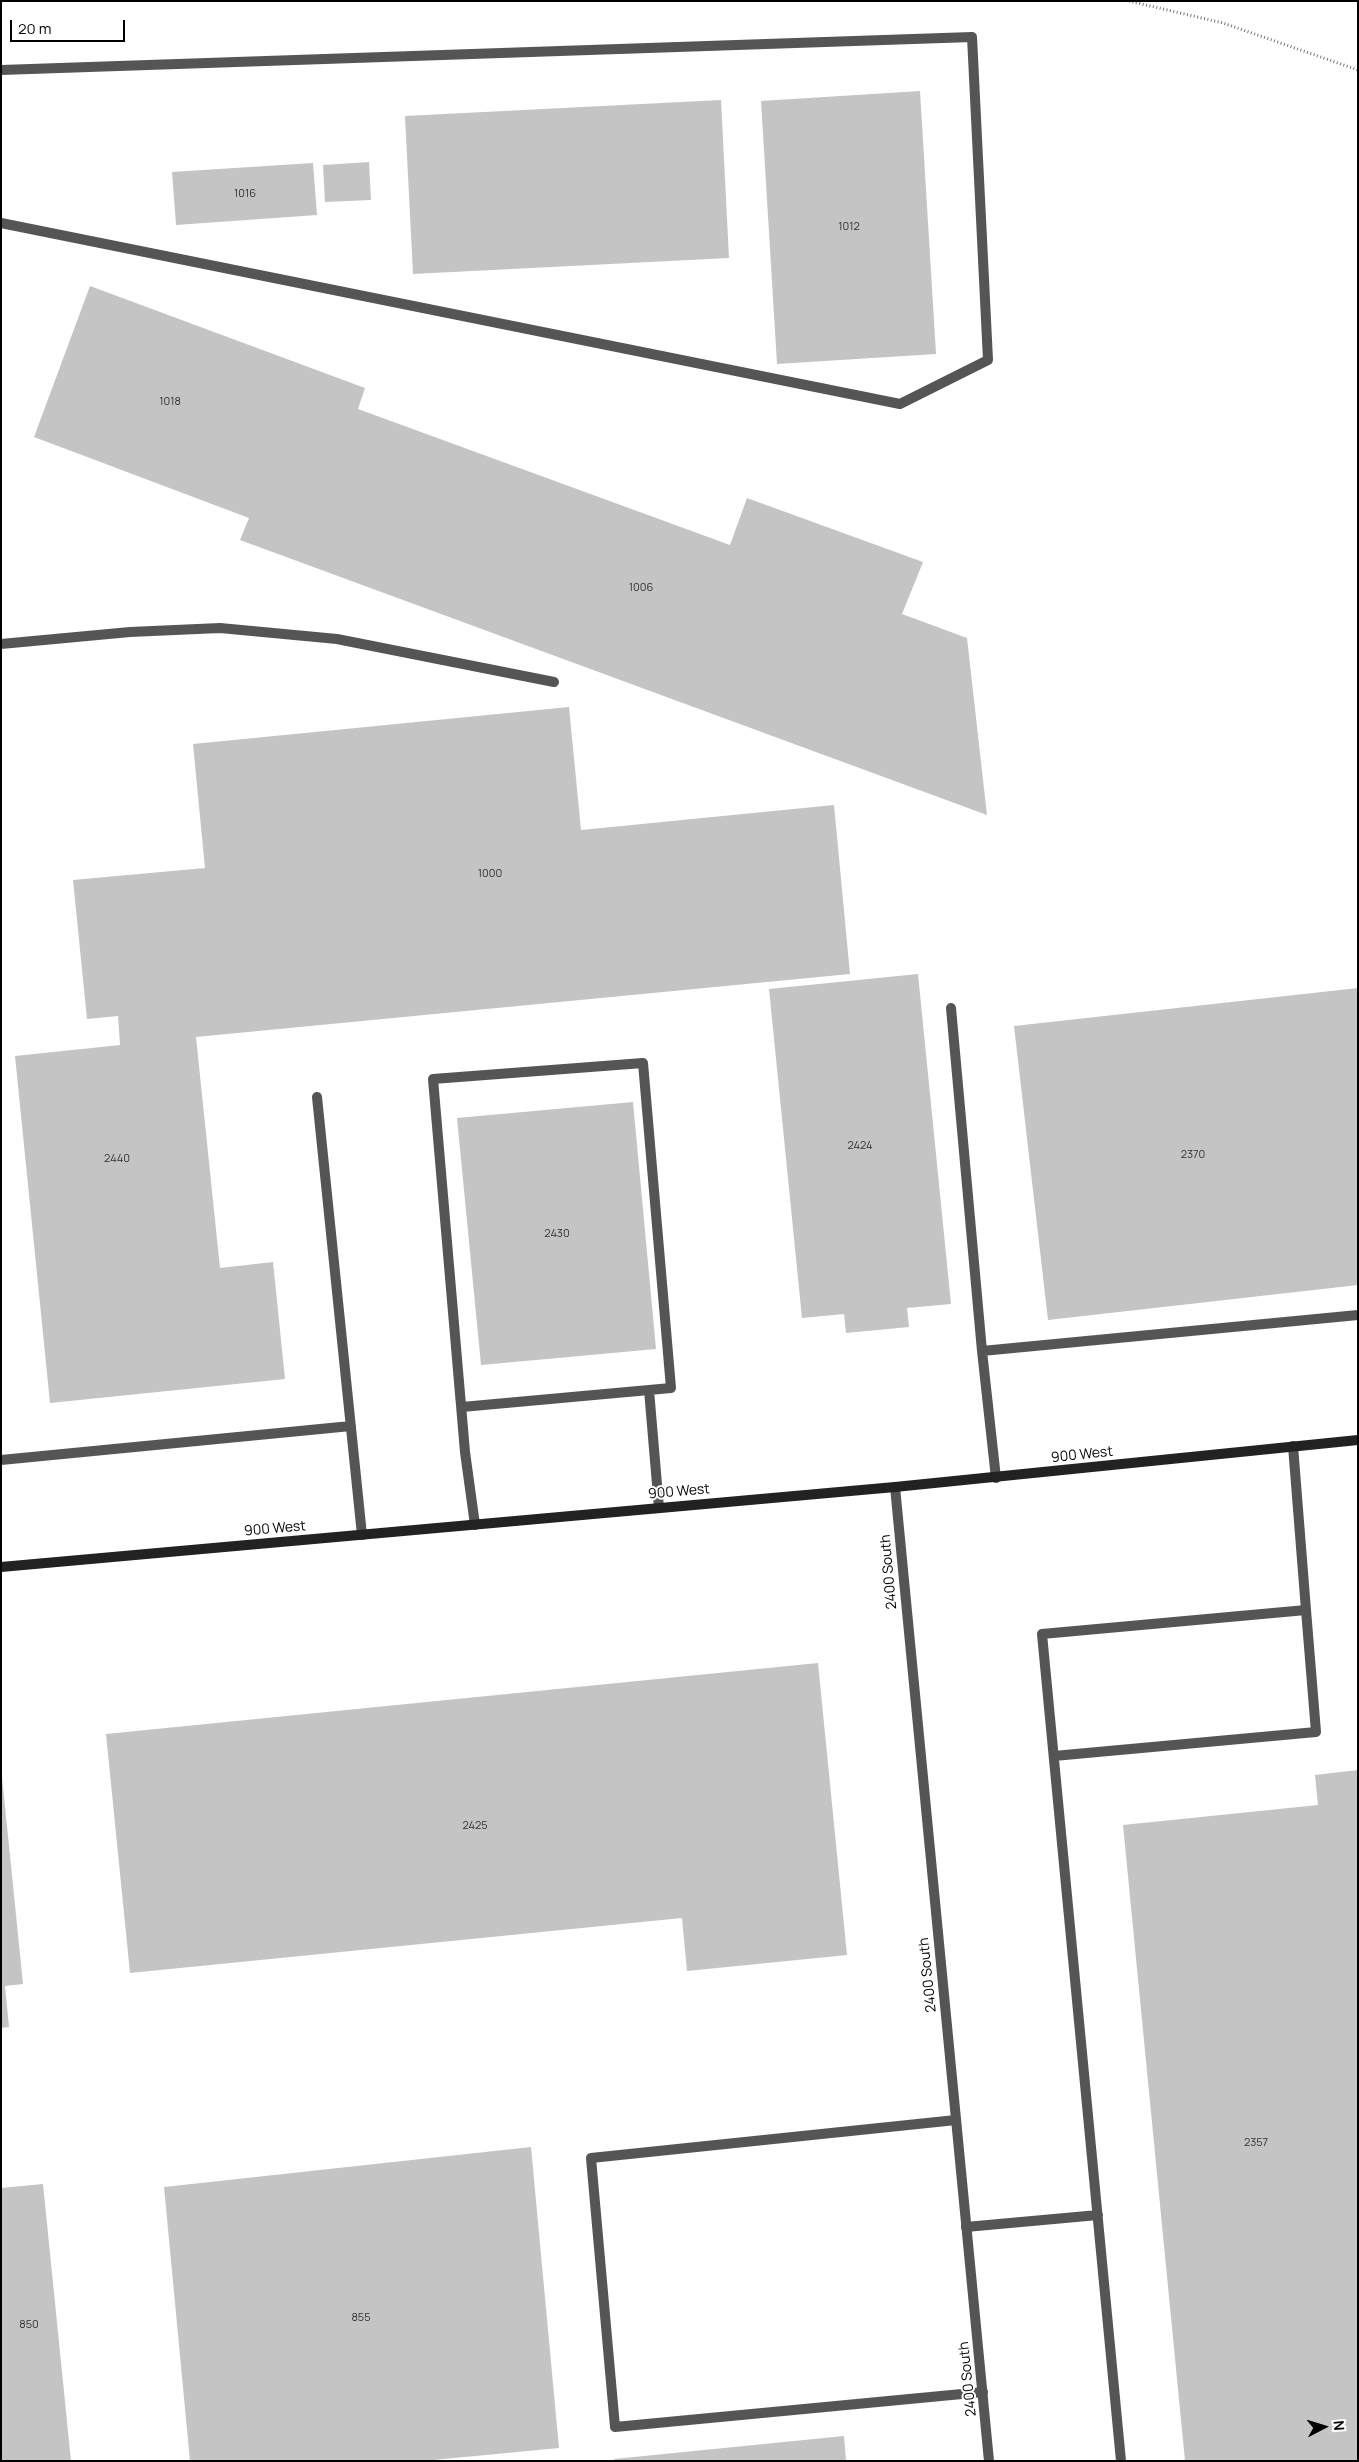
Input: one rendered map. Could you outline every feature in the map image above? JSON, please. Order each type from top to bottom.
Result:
[{"type":"main road","name":"900 West","points":[[1,1567],[996,1478],[1358,1440]]},
{"type":"street","points":[[1,70],[972,37],[988,360],[900,404],[1,223]]},
{"type":"street","points":[[1,644],[130,632],[220,628],[337,639],[554,682]]},
{"type":"street","points":[[951,1008],[982,1351],[996,1478]]},
{"type":"street","points":[[462,1407],[671,1388],[642,1063],[434,1079],[462,1407],[475,1525]]},
{"type":"street","points":[[317,1097],[362,1535]]},
{"type":"street","points":[[982,1351],[1358,1315]]},
{"type":"street","points":[[649,1390],[659,1508]]},
{"type":"street","points":[[1,1460],[351,1426]]},
{"type":"street","points":[[1054,1756],[1316,1732],[1293,1446]]},
{"type":"street","name":"2400 South","points":[[895,1487],[989,2461]]},
{"type":"street","points":[[1121,2461],[1042,1634],[1306,1610]]},
{"type":"street","points":[[956,2120],[591,2158],[615,2428],[983,2392]]},
{"type":"street","points":[[966,2227],[1098,2215]]},
{"type":"path","points":[[1129,1],[1223,23],[1358,70]]},
{"type":"building","points":[[920,91],[936,354],[777,364],[761,101]]},
{"type":"building","points":[[721,100],[729,258],[413,274],[405,116]]},
{"type":"building","points":[[369,162],[371,200],[325,202],[323,165]]},
{"type":"building","points":[[313,163],[317,215],[176,225],[172,172]]},
{"type":"building","points":[[90,286],[365,388],[358,409],[730,545],[747,498],[923,562],[902,614],[967,638],[987,815],[240,540],[249,518],[34,437]]},
{"type":"building","points":[[569,707],[581,830],[834,805],[850,974],[196,1037],[220,1268],[273,1262],[285,1379],[50,1403],[15,1056],[120,1045],[118,1016],[87,1019],[73,880],[205,868],[193,744]]},
{"type":"building","points":[[918,974],[951,1304],[907,1308],[909,1327],[846,1333],[844,1314],[802,1318],[769,989]]},
{"type":"building","points":[[1358,988],[1358,1285],[1048,1320],[1014,1026]]},
{"type":"building","points":[[633,1102],[656,1349],[481,1365],[457,1118]]},
{"type":"building","points":[[818,1663],[847,1955],[687,1971],[682,1918],[130,1973],[106,1734]]},
{"type":"building","points":[[1,1767],[23,1984],[5,1986],[9,2027],[1,2028]]},
{"type":"building","points":[[1358,1770],[1358,2461],[1185,2461],[1123,1825],[1318,1805],[1315,1775]]},
{"type":"building","points":[[531,2147],[559,2448],[423,2461],[190,2461],[164,2187]]},
{"type":"building","points":[[43,2184],[71,2461],[1,2461],[1,2188]]},
{"type":"building","points":[[844,2436],[846,2461],[614,2461],[614,2459]]}]
